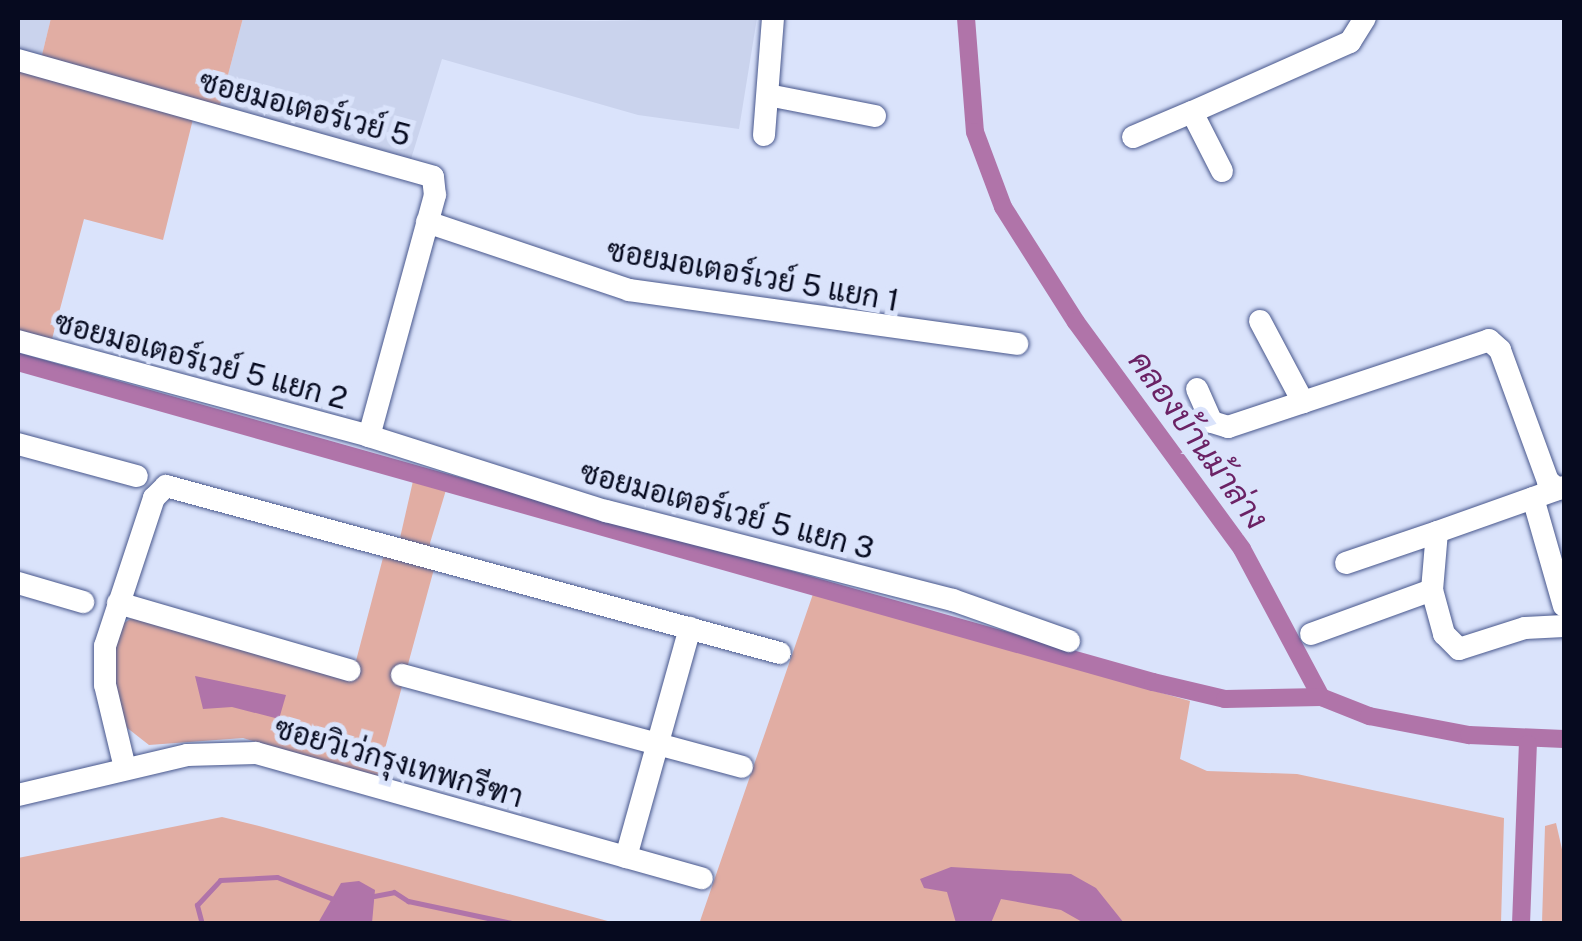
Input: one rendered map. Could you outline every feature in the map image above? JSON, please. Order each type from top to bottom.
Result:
[{"type":"street","points":[[764,135],[773,18]]},
{"type":"street","points":[[1133,137],[1350,42],[1365,18]]},
{"type":"street","name":"ซอยมอเตอร์เวย์ 5","points":[[18,60],[428,173],[436,187],[370,436]]},
{"type":"street","points":[[768,95],[875,116]]},
{"type":"street","points":[[1192,112],[1222,171]]},
{"type":"street","name":"ซอยมอเตอร์เวย์ 5 แยก 1","points":[[428,222],[629,290],[1016,344]]},
{"type":"street","points":[[1260,321],[1304,402]]},
{"type":"street","points":[[1197,389],[1220,427],[1489,340],[1500,350],[1548,482],[1561,488]]},
{"type":"street","name":"ซอยมอเตอร์เวย์ 5 แยก 2","points":[[18,342],[370,436]]},
{"type":"street","name":"ซอยมอเตอร์เวย์ 5 แยก 3","points":[[370,436],[606,511],[953,600],[1070,641]]},
{"type":"street","points":[[18,444],[137,476]]},
{"type":"street","points":[[125,768],[103,667],[118,604],[154,498],[166,486],[780,653]]},
{"type":"street","points":[[1346,564],[1561,488]]},
{"type":"street","points":[[1533,498],[1564,606]]},
{"type":"street","points":[[1437,532],[1432,590],[1444,634],[1459,648],[1525,628],[1564,626]]},
{"type":"street","points":[[18,584],[83,602]]},
{"type":"street","points":[[1311,634],[1432,590]]},
{"type":"street","points":[[118,604],[350,670]]},
{"type":"street","points":[[626,857],[690,628]]},
{"type":"street","points":[[402,674],[742,767]]},
{"type":"street","name":"ซอยวิเว่กรุงเทพกรีฑา","points":[[18,794],[187,756],[256,753],[702,878]]},
{"type":"shaded area","points":[[18,18],[51,18],[41,59],[18,52]]},
{"type":"shaded area","points":[[51,18],[243,18],[219,109],[41,59]]},
{"type":"shaded area","points":[[243,18],[757,18],[739,129],[638,115],[442,59],[411,159],[219,109]]},
{"type":"shaded area","points":[[18,71],[193,119],[163,240],[84,219],[52,339],[18,331]]},
{"type":"shaded area","points":[[413,481],[446,490],[430,543],[434,569],[377,778],[243,738],[149,745],[126,727],[113,677],[117,627],[134,617],[351,680],[384,554],[400,538]]},
{"type":"shaded area","points":[[813,594],[1190,701],[1180,759],[1207,771],[1297,774],[1504,818],[1501,923],[699,924]]},
{"type":"shaded area","points":[[195,676],[286,695],[279,719],[232,707],[203,709]]},
{"type":"shaded area","points":[[222,817],[615,923],[18,924],[18,858]]},
{"type":"shaded area","points":[[1556,823],[1564,858],[1564,923],[1542,923],[1545,826]]},
{"type":"shaded area","points":[[951,867],[1071,874],[1096,888],[1124,923],[1084,923],[1061,910],[1001,899],[991,923],[956,923],[947,892],[924,888],[920,879]]},
{"type":"shaded area","points":[[359,881],[375,890],[372,923],[318,923],[341,883]]},
{"type":"waterway","name":"คลองบ้านม้าล่าง","points":[[966,18],[975,132],[1003,207],[1076,322],[1242,549],[1321,697],[1369,716],[1469,735],[1564,739]]},
{"type":"waterway","points":[[18,362],[1153,682],[1225,699],[1321,697]]},
{"type":"waterway","points":[[1521,924],[1528,744]]},
{"type":"waterway","points":[[202,924],[197,905],[220,880],[277,877],[333,899]]},
{"type":"waterway","points":[[374,896],[394,892],[408,901],[516,924]]}]
